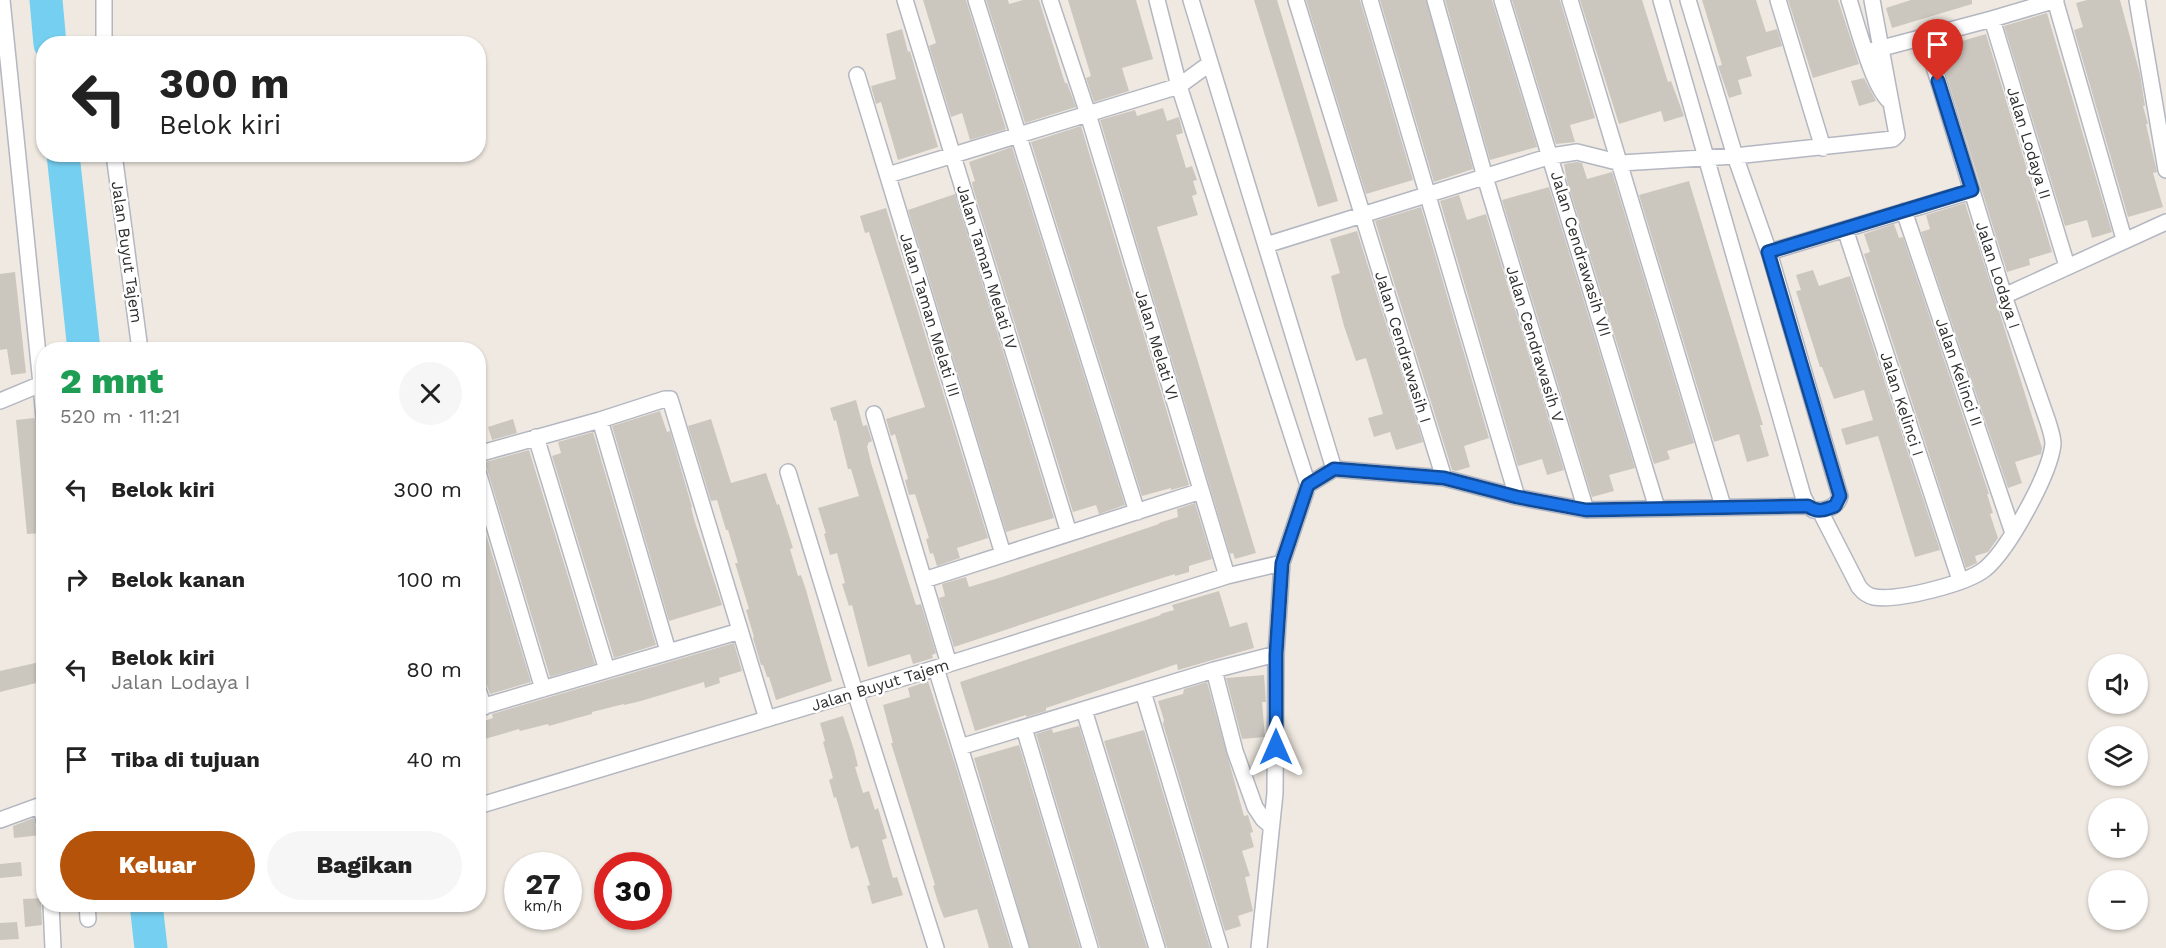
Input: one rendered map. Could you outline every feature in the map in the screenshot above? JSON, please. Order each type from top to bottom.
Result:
[{"type":"street","points":[[2,0],[38,342]]},
{"type":"street","points":[[104,0],[104,36]]},
{"type":"street","name":"Jalan Taman Melati IV","points":[[905,0],[1070,533]]},
{"type":"street","points":[[976,0],[1137,512]]},
{"type":"street","name":"Jalan Melati VI","points":[[1050,0],[1088,114],[1227,576]]},
{"type":"street","points":[[1157,0],[1179,86],[1308,485],[1282,563],[1276,654],[1275,793],[1259,948]]},
{"type":"street","points":[[1191,0],[1334,469]]},
{"type":"street","name":"Jalan Cendrawasih I","points":[[1296,0],[1444,478]]},
{"type":"street","points":[[1370,0],[1517,497]]},
{"type":"street","name":"Jalan Cendrawasih V","points":[[1435,0],[1485,177],[1586,510]]},
{"type":"street","name":"Jalan Cendrawasih VII","points":[[1502,0],[1658,508]]},
{"type":"street","points":[[1570,0],[1723,506]]},
{"type":"street","points":[[1661,0],[1803,496],[1814,508],[1859,587],[1868,595],[1875,597],[1908,596],[1973,576],[1985,568],[2001,551],[2013,533]]},
{"type":"street","points":[[1308,485],[1334,469],[1444,478],[1517,497],[1586,510],[1835,506],[1840,496],[1768,252],[1735,156],[1688,0]]},
{"type":"street","points":[[1778,0],[1823,148]]},
{"type":"street","points":[[1850,0],[1880,91],[1891,102]]},
{"type":"street","points":[[1266,245],[1551,156],[1577,152],[1621,163],[1735,156],[1823,148],[1896,138],[1872,0]]},
{"type":"street","points":[[1866,52],[1925,38],[2055,0],[2124,239]]},
{"type":"street","points":[[2137,0],[2166,170]]},
{"type":"street","name":"Jalan Lodaya II","points":[[1992,19],[2067,266]]},
{"type":"street","name":"Jalan Lodaya I","points":[[1925,38],[2004,296],[2053,442],[2043,477],[2013,533]]},
{"type":"street","points":[[888,175],[1179,86],[1209,64]]},
{"type":"street","name":"Jalan Taman Melati III","points":[[857,75],[1004,554]]},
{"type":"street","name":"Jalan Buyut Tajem","points":[[115,162],[140,342]]},
{"type":"street","points":[[1768,252],[1972,190]]},
{"type":"street","name":"Jalan Kelinci II","points":[[1904,211],[2013,533]]},
{"type":"street","points":[[2004,296],[2124,239],[2166,222]]},
{"type":"street","name":"Jalan Kelinci I","points":[[1845,229],[1960,580]]},
{"type":"street","points":[[0,401],[36,386]]},
{"type":"street","points":[[486,452],[670,399],[767,719]]},
{"type":"street","points":[[874,414],[924,580],[960,747],[1022,948]]},
{"type":"street","points":[[600,420],[668,651]]},
{"type":"street","points":[[536,437],[607,670]]},
{"type":"street","points":[[788,472],[936,948]]},
{"type":"street","points":[[924,580],[1201,491]]},
{"type":"street","points":[[486,498],[543,689]]},
{"type":"street","name":"Jalan Buyut Tajem","points":[[486,804],[943,666],[1227,576],[1282,563]]},
{"type":"street","points":[[486,706],[740,631]]},
{"type":"street","points":[[960,747],[1214,670],[1276,654]]},
{"type":"street","points":[[1214,670],[1235,751],[1255,807],[1271,826]]},
{"type":"street","points":[[1143,692],[1220,948]]},
{"type":"street","points":[[1084,710],[1157,948]]},
{"type":"street","points":[[1024,728],[1090,948]]},
{"type":"street","points":[[0,820],[36,807]]},
{"type":"street","points":[[51,912],[53,948]]},
{"type":"building","points":[[923,0],[966,0],[1006,129],[970,140],[962,113],[951,117],[929,46],[936,43]]},
{"type":"building","points":[[986,0],[1008,0],[1009,4],[1023,0],[1039,0],[1065,83],[1067,83],[1076,107],[1025,123]]},
{"type":"building","points":[[1068,0],[1136,0],[1153,59],[1122,68],[1129,91],[1094,102],[1086,78],[1091,76]]},
{"type":"building","points":[[1254,0],[1277,0],[1338,201],[1318,207]]},
{"type":"building","points":[[1306,0],[1360,0],[1413,180],[1366,194]]},
{"type":"building","points":[[1380,0],[1426,0],[1473,169],[1434,182]]},
{"type":"building","points":[[1445,0],[1492,0],[1537,147],[1490,160]]},
{"type":"building","points":[[1512,0],[1560,0],[1595,118],[1570,125],[1575,142],[1556,144]]},
{"type":"building","points":[[1580,0],[1642,0],[1668,82],[1671,81],[1684,116],[1664,122],[1661,111],[1619,124]]},
{"type":"building","points":[[1702,0],[1756,0],[1766,32],[1777,29],[1782,46],[1746,57],[1752,76],[1738,80],[1742,94],[1729,98],[1718,66],[1722,65]]},
{"type":"building","points":[[1788,0],[1838,0],[1859,64],[1813,78]]},
{"type":"building","points":[[1911,0],[1972,0],[1972,4],[1892,28],[1886,8]]},
{"type":"building","points":[[2087,0],[2120,0],[2140,74],[2145,106],[2143,106],[2148,124],[2146,124],[2157,172],[2153,173],[2163,207],[2128,217],[2074,30],[2083,27],[2076,3]]},
{"type":"building","points":[[2047,13],[2112,232],[2092,238],[2087,220],[2065,226],[2004,26]]},
{"type":"building","points":[[902,29],[938,147],[898,160],[881,102],[876,104],[871,86],[896,79],[886,34]]},
{"type":"building","points":[[1986,34],[2052,252],[2029,259],[2030,265],[2007,272],[1938,48]]},
{"type":"building","points":[[1864,78],[1876,101],[1859,106],[1851,81]]},
{"type":"building","points":[[1163,108],[1167,121],[1179,117],[1183,133],[1176,135],[1186,168],[1192,166],[1197,180],[1193,181],[1197,194],[1192,196],[1198,215],[1157,227],[1256,553],[1235,559],[1233,553],[1230,554],[1100,120],[1135,110],[1137,116]]},
{"type":"building","points":[[1081,126],[1189,485],[1142,496],[1031,142]]},
{"type":"building","points":[[1012,147],[1125,505],[1099,514],[1096,505],[1073,512],[973,188],[972,182],[975,181],[969,162]]},
{"type":"building","points":[[1582,163],[1587,179],[1612,172],[1694,443],[1667,451],[1670,459],[1654,464],[1567,181],[1564,164]]},
{"type":"building","points":[[1689,181],[1763,425],[1760,425],[1769,456],[1747,462],[1739,434],[1714,442],[1639,195]]},
{"type":"building","points":[[1549,187],[1635,468],[1609,475],[1614,491],[1592,497],[1502,200]]},
{"type":"building","points":[[955,194],[1054,518],[1006,532],[908,210]]},
{"type":"building","points":[[1459,195],[1467,220],[1486,214],[1564,470],[1547,475],[1542,459],[1518,466],[1440,201]]},
{"type":"building","points":[[1965,203],[2042,448],[2041,454],[2015,462],[2022,483],[2008,488],[1921,232],[1930,229],[1926,215]]},
{"type":"building","points":[[1421,207],[1489,438],[1464,446],[1470,467],[1456,471],[1452,470],[1375,221]]},
{"type":"building","points":[[886,208],[988,538],[957,548],[960,558],[937,566],[933,553],[930,554],[926,539],[929,538],[915,494],[909,495],[905,480],[908,479],[895,434],[891,436],[886,419],[925,407],[869,232],[865,233],[860,216]]},
{"type":"building","points":[[1894,224],[1899,238],[1903,237],[1989,494],[1987,494],[1993,513],[1990,514],[1998,538],[1988,552],[1975,556],[1977,563],[1966,568],[1864,254],[1870,252],[1864,234]]},
{"type":"building","points":[[1357,231],[1423,442],[1396,450],[1390,432],[1374,437],[1368,418],[1383,414],[1366,358],[1356,361],[1331,276],[1340,273],[1330,239]]},
{"type":"building","points":[[1813,270],[1819,286],[1850,276],[1940,550],[1915,557],[1878,436],[1846,445],[1841,429],[1873,420],[1864,390],[1834,399],[1822,367],[1820,367],[1796,291],[1801,290],[1796,275]]},
{"type":"building","points":[[15,272],[26,373],[11,375],[7,349],[0,350],[0,274]]},
{"type":"building","points":[[856,400],[863,426],[867,425],[872,441],[867,446],[871,463],[916,605],[921,604],[936,653],[932,655],[933,658],[913,664],[910,654],[868,667],[852,605],[849,606],[842,584],[845,583],[837,553],[830,555],[818,508],[859,496],[851,469],[848,469],[836,420],[834,421],[830,408]]},
{"type":"building","points":[[660,411],[667,432],[670,431],[694,519],[722,605],[669,621],[612,426]]},
{"type":"building","points":[[34,418],[36,421],[36,533],[27,534],[16,420]]},
{"type":"building","points":[[513,419],[517,433],[492,440],[488,427]]},
{"type":"building","points":[[711,419],[731,483],[766,473],[793,548],[790,549],[798,576],[801,575],[806,590],[832,681],[776,700],[769,677],[761,665],[753,638],[746,610],[749,609],[728,530],[726,530],[717,500],[711,501],[688,426]]},
{"type":"building","points":[[593,432],[656,645],[614,658],[552,456],[561,453],[558,442]]},
{"type":"building","points":[[529,450],[595,664],[550,677],[486,462]]},
{"type":"building","points":[[1195,503],[1212,559],[1189,566],[1189,572],[1140,585],[954,647],[939,598],[945,596],[942,584],[966,577],[969,587],[1002,577],[1178,517],[1177,509]]},
{"type":"building","points":[[486,534],[531,682],[490,694],[487,686]]},
{"type":"building","points":[[1219,591],[1230,627],[1247,622],[1254,648],[1178,670],[1177,664],[1046,708],[1046,711],[975,731],[960,682],[1161,615],[1174,610],[1172,605]]},
{"type":"building","points":[[734,643],[742,671],[719,678],[720,683],[705,688],[704,682],[549,726],[548,724],[520,731],[519,729],[486,739],[486,720],[493,718],[492,714]]},
{"type":"building","points":[[36,663],[36,683],[0,692],[0,671]]},
{"type":"building","points":[[1264,675],[1266,702],[1262,702],[1265,737],[1242,739],[1226,678]]},
{"type":"building","points":[[928,681],[1011,948],[989,948],[977,909],[944,918],[933,886],[935,885],[891,743],[893,743],[883,705],[910,697],[908,688]]},
{"type":"building","points":[[1207,682],[1244,816],[1248,815],[1253,832],[1250,833],[1254,847],[1242,851],[1250,876],[1245,877],[1253,911],[1238,916],[1241,926],[1225,931],[1158,701],[1183,694],[1184,689]]},
{"type":"building","points":[[843,716],[854,750],[858,766],[855,767],[863,793],[869,791],[875,810],[878,808],[887,838],[882,840],[893,878],[897,877],[903,895],[872,904],[867,886],[870,885],[858,846],[851,849],[836,797],[834,798],[829,780],[833,778],[820,723]]},
{"type":"building","points":[[1079,726],[1147,948],[1100,948],[1036,734],[1052,729],[1053,733]]},
{"type":"building","points":[[1144,730],[1210,948],[1167,948],[1104,741]]},
{"type":"building","points":[[1019,745],[1080,948],[1030,948],[974,758]]},
{"type":"building","points":[[34,818],[36,836],[14,838],[13,826]]},
{"type":"building","points":[[21,862],[22,876],[0,878],[0,864]]},
{"type":"building","points":[[36,898],[36,912],[41,912],[42,925],[25,927],[23,899]]},
{"type":"building","points":[[17,922],[19,939],[0,940],[0,923]]},
{"type":"waterway","points":[[46,0],[49,36]]},
{"type":"waterway","points":[[64,162],[83,342]]},
{"type":"waterway","points":[[147,912],[151,948]]},
{"type":"route","points":[[1276,747],[1276,654],[1282,563],[1308,485],[1334,469],[1444,478],[1517,497],[1586,510],[1808,506],[1820,511],[1835,506],[1840,496],[1768,252],[1972,190],[1938,81]]}]
